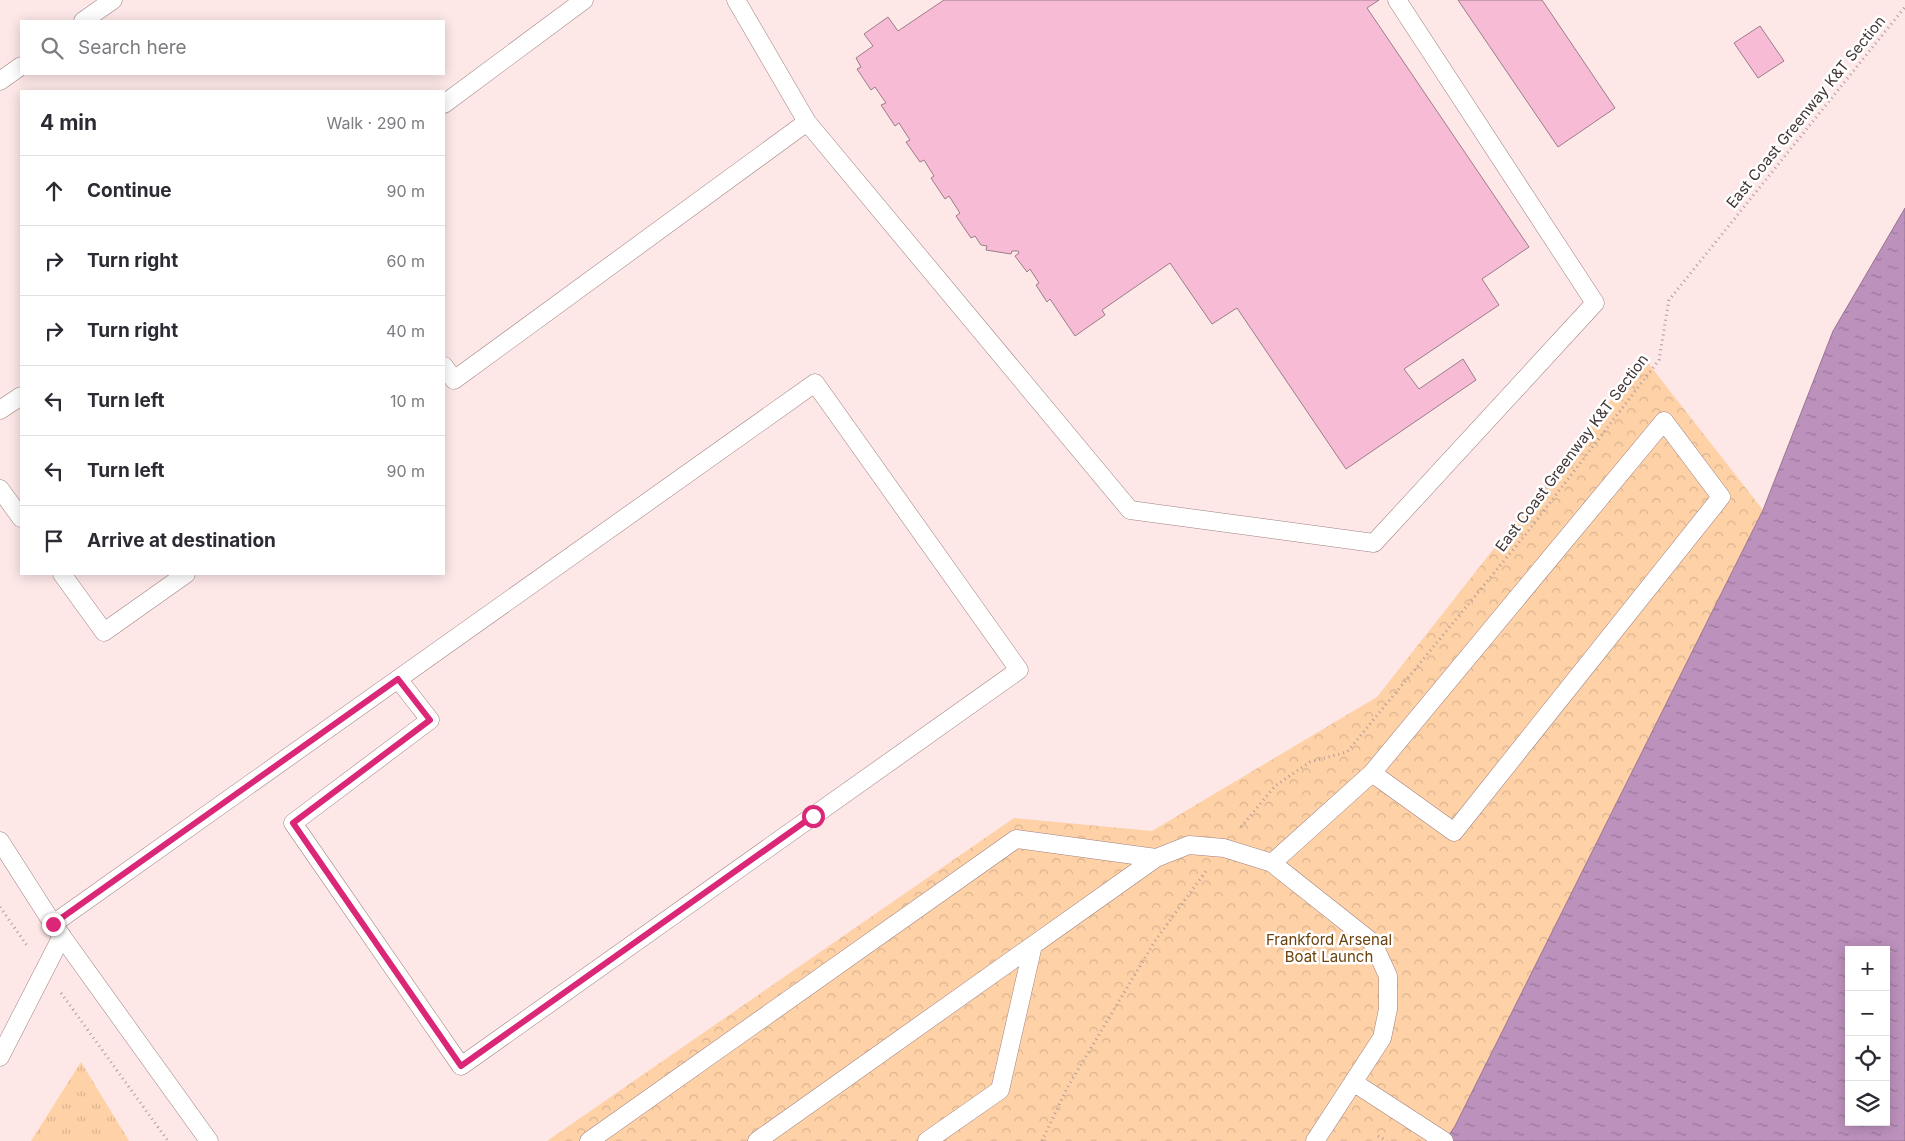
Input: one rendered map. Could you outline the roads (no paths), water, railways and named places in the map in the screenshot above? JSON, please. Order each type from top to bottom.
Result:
[{"type":"lane","points":[[84,20],[113,0]]},
{"type":"lane","points":[[445,103],[584,0]]},
{"type":"lane","points":[[736,0],[807,122],[1130,510],[1374,543],[1595,303],[1397,0]]},
{"type":"lane","points":[[0,81],[20,67]]},
{"type":"lane","points":[[447,378],[807,122]]},
{"type":"lane","points":[[0,1057],[58,930],[398,679],[815,383],[1019,670],[461,1066],[293,823],[430,720],[398,679]]},
{"type":"lane","points":[[0,410],[20,397]]},
{"type":"lane","points":[[1272,863],[1372,773],[1664,421],[1721,498],[1454,832],[1372,773]]},
{"type":"lane","points":[[0,488],[20,517]]},
{"type":"lane","points":[[63,575],[104,632],[185,575]]},
{"type":"lane","points":[[589,1141],[1016,839],[1156,858]]},
{"type":"lane","points":[[0,841],[58,930],[209,1141]]},
{"type":"lane","points":[[757,1141],[1156,858],[1190,845],[1224,848],[1272,863],[1373,943],[1388,976],[1388,1009],[1382,1038],[1315,1141]]},
{"type":"lane","points":[[927,1141],[1000,1090],[1032,945]]},
{"type":"lane","points":[[1353,1082],[1444,1141]]},
{"type":"water","points":[[1905,208],[1905,1141],[1445,1141],[1455,1126],[1763,510],[1833,331]]},
{"type":"park label","name":"Frankford Arsenal Boat Launch","points":[[1329,948]]}]
